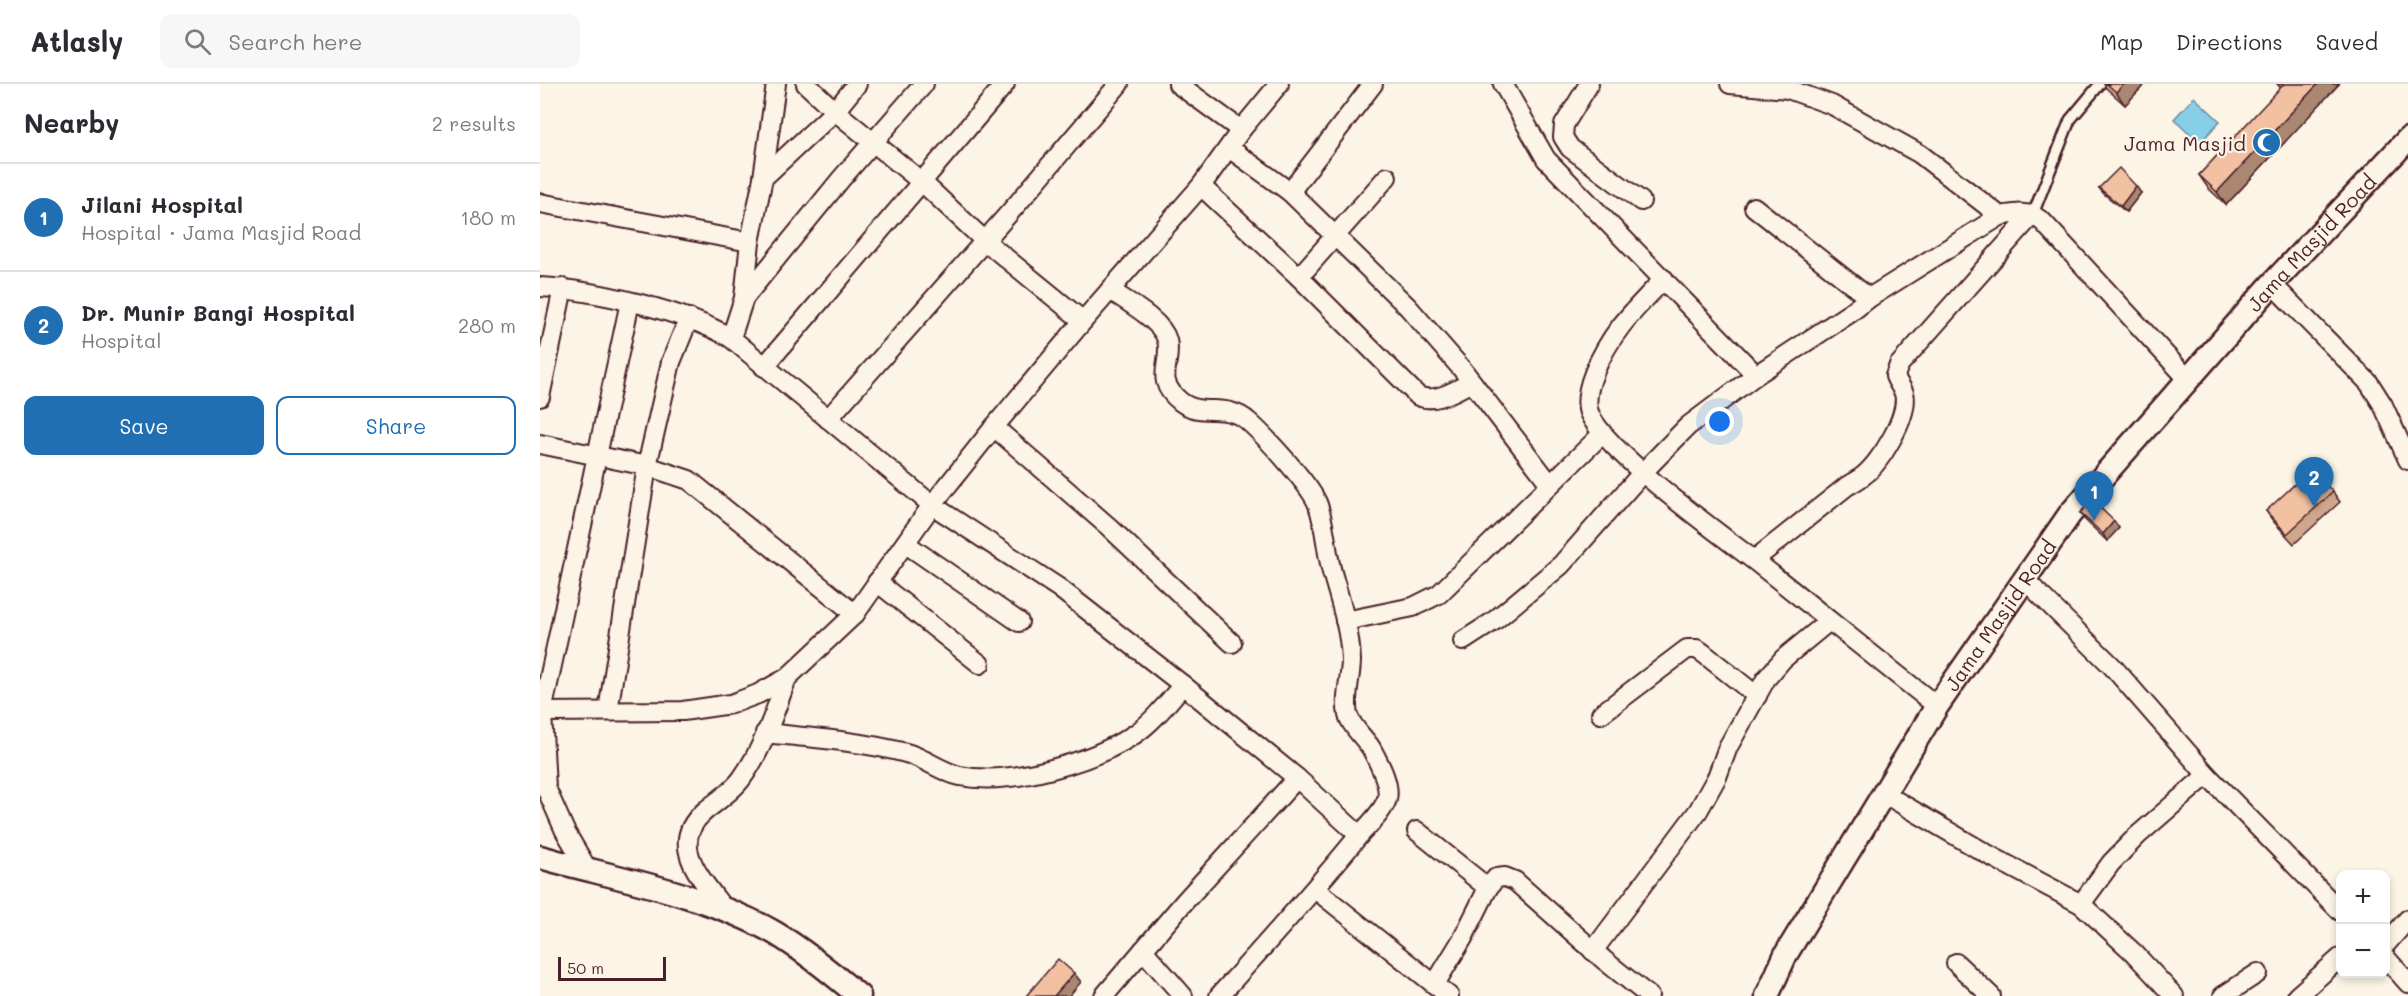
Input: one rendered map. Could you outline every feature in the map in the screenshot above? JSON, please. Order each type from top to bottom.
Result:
[{"type":"street","points":[[732,338],[744,298],[750,242],[763,178],[776,84]]},
{"type":"street","points":[[806,84],[835,111],[923,183],[985,241],[1083,321]]},
{"type":"street","points":[[763,178],[835,111],[857,84]]},
{"type":"street","points":[[744,298],[924,84]]},
{"type":"street","points":[[765,367],[1005,84]]},
{"type":"street","points":[[828,419],[1119,84]]},
{"type":"street","points":[[1178,84],[1241,130]]},
{"type":"street","points":[[541,712],[683,711],[731,704],[758,694],[787,678],[855,614],[932,505],[994,427],[1201,186],[1241,130],[1279,84]]},
{"type":"street","points":[[1290,192],[1373,84]]},
{"type":"street","points":[[1503,84],[1546,159],[1756,375]]},
{"type":"street","points":[[1589,84],[1564,125],[1563,137],[1570,148],[1641,201]]},
{"type":"street","points":[[1730,84],[1790,86],[1832,105],[1920,154],[2000,216]]},
{"type":"street","name":"Jama Masjid Road","points":[[1767,996],[1786,954],[1936,706],[2070,514],[2272,284],[2408,139]]},
{"type":"street","points":[[1229,148],[1290,192],[1408,307],[1472,382],[1550,484]]},
{"type":"street","points":[[1299,277],[1387,177]]},
{"type":"street","points":[[1201,186],[1299,277],[1418,396],[1438,398],[1472,382]]},
{"type":"street","points":[[540,203],[750,242]]},
{"type":"street","points":[[1754,207],[1869,298]]},
{"type":"street","points":[[1463,641],[1494,621],[1561,565],[1642,472],[1688,426],[1756,375],[1850,314],[1869,298],[2000,216],[2024,212],[2042,220],[2188,379]]},
{"type":"street","points":[[1754,560],[1846,486],[1863,477],[1878,461],[1893,436],[1903,410],[1904,393],[1895,376],[1899,365],[2032,214]]},
{"type":"street","points":[[1664,279],[1621,323],[1603,350],[1589,385],[1588,409],[1602,434],[1642,472],[1715,532],[1754,560],[1828,622],[1936,706]]},
{"type":"street","points":[[2272,284],[2369,383],[2408,460]]},
{"type":"street","points":[[540,286],[563,288],[630,302],[710,325],[732,338],[932,505],[1059,588],[1183,685],[1297,778],[1359,835]]},
{"type":"street","points":[[540,397],[563,288]]},
{"type":"street","points":[[1110,290],[1150,318],[1162,330],[1167,340],[1168,352],[1164,374],[1170,388],[1181,402],[1195,409],[1227,410],[1249,422],[1308,487],[1318,503],[1332,574],[1345,621],[1351,660],[1348,716],[1354,728],[1370,748],[1386,782],[1387,799],[1376,817],[1315,890],[1219,996]]},
{"type":"street","points":[[588,870],[565,831],[546,788],[541,712],[630,302]]},
{"type":"street","points":[[608,711],[647,466],[671,362],[689,318]]},
{"type":"street","points":[[994,427],[1109,527],[1232,644]]},
{"type":"street","points":[[1345,621],[1413,607],[1439,594],[1602,434]]},
{"type":"street","points":[[540,444],[647,466],[689,480],[855,614]]},
{"type":"street","points":[[906,544],[1019,622]]},
{"type":"street","points":[[2024,579],[2112,666],[2207,775],[2336,907]]},
{"type":"street","points":[[877,582],[980,664]]},
{"type":"street","points":[[1593,951],[1698,811],[1717,777],[1728,747],[1766,679],[1783,659],[1828,622]]},
{"type":"street","points":[[1601,714],[1687,649],[1697,649],[1703,653],[1757,696]]},
{"type":"street","points":[[724,909],[691,864],[687,843],[691,828],[702,814],[741,780],[754,760],[787,678]]},
{"type":"street","points":[[765,733],[867,745],[909,754],[961,776],[999,778],[1049,770],[1098,755],[1135,734],[1150,722],[1183,685]]},
{"type":"street","points":[[2081,904],[2111,863],[2137,836],[2207,775]]},
{"type":"street","points":[[1104,996],[1297,778]]},
{"type":"street","points":[[1883,793],[1987,854],[2081,904],[2134,953],[2174,996]]},
{"type":"street","points":[[1417,831],[1488,888]]},
{"type":"street","points":[[540,857],[724,909],[773,933],[815,959],[859,996]]},
{"type":"street","points":[[1435,984],[1463,938],[1488,888],[1496,878],[1505,877],[1515,881],[1593,951],[1649,996]]},
{"type":"street","points":[[1315,890],[1449,996]]},
{"type":"street","points":[[2390,939],[2408,919]]},
{"type":"street","points":[[1143,950],[1183,996]]},
{"type":"street","points":[[2297,996],[2336,962]]},
{"type":"street","points":[[1956,963],[1991,996]]},
{"type":"street","points":[[2390,963],[2408,983]]},
{"type":"street","points":[[2223,996],[2258,973]]},
{"type":"lane","points":[[2032,214],[2070,120],[2100,84]]},
{"type":"water","points":[[2194,97],[2220,121],[2200,143],[2174,119]]},
{"type":"building","points":[[2107,84],[2124,84],[2116,92]]},
{"type":"building","points":[[2282,84],[2318,84],[2217,192],[2199,175]]},
{"type":"building","points":[[2119,168],[2136,186],[2121,206],[2099,188]]},
{"type":"building","points":[[2311,469],[2333,492],[2287,534],[2266,511]]},
{"type":"building","points":[[2092,500],[2114,521],[2103,534],[2080,513]]},
{"type":"building","points":[[1058,959],[1074,973],[1054,996],[1026,996]]},
{"type":"place","name":"Jama Masjid","points":[[2267,143]]},
{"type":"place","name":"Dr. Munir Bangi Hospital","points":[[2314,507]]},
{"type":"place","name":"Jilani Hospital","points":[[2094,521]]}]
